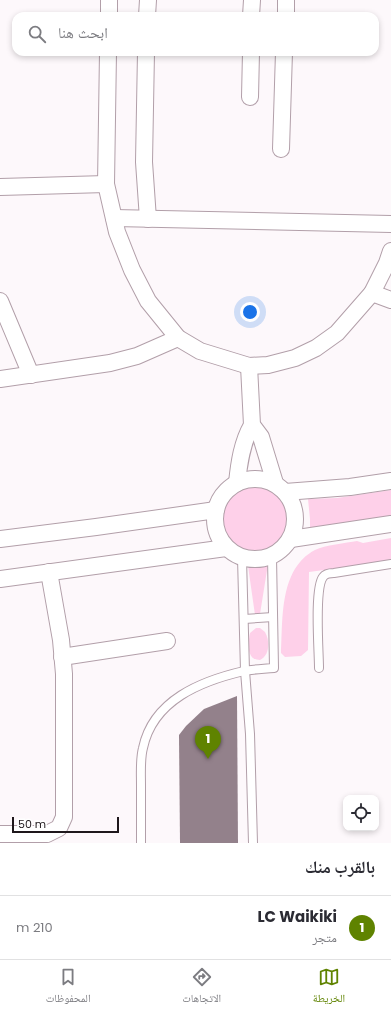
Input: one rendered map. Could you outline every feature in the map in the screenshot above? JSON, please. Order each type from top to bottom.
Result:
[{"type":"street","points":[[109,0],[109,12]]},
{"type":"street","points":[[148,0],[148,12]]},
{"type":"street","points":[[252,0],[252,12]]},
{"type":"street","points":[[286,0],[286,12]]},
{"type":"street","points":[[108,56],[106,184],[117,232],[132,270],[148,301],[178,338],[200,351],[249,366],[268,365],[295,358],[316,348],[337,333],[372,293],[387,263],[391,251]]},
{"type":"street","points":[[146,56],[144,162],[148,219]]},
{"type":"street","points":[[250,97],[251,56]]},
{"type":"street","points":[[281,149],[284,56]]},
{"type":"street","points":[[0,187],[106,184]]},
{"type":"street","points":[[114,218],[391,224]]},
{"type":"street","points":[[372,293],[391,300]]},
{"type":"street","points":[[0,301],[31,375]]},
{"type":"street","points":[[0,379],[110,363],[137,356],[178,338]]},
{"type":"street","points":[[237,483],[242,453],[247,434],[252,425],[249,366]]},
{"type":"street","points":[[252,425],[261,437],[280,488],[294,506],[296,523],[291,539],[283,549],[272,557],[257,560],[242,558],[226,548],[218,536],[215,523],[216,510],[224,494],[237,483],[250,479],[263,479],[280,488],[350,487],[391,480]]},
{"type":"street","points":[[0,539],[216,510]]},
{"type":"street","points":[[291,539],[391,524]]},
{"type":"street","points":[[0,579],[226,548]]},
{"type":"street","points":[[0,834],[47,834],[55,831],[62,823],[64,811],[64,691],[62,657],[49,572]]},
{"type":"street","points":[[62,657],[167,641]]},
{"type":"lane","points":[[142,843],[142,748],[148,730],[157,716],[164,707],[179,696],[207,682],[245,671],[274,668],[272,557]]},
{"type":"lane","points":[[242,558],[245,671],[250,734],[253,843]]},
{"type":"lane","points":[[319,668],[318,599],[320,583],[323,577],[326,574],[391,564]]},
{"type":"lane","points":[[244,619],[273,617]]},
{"type":"shaded area","points":[[248,486],[262,486],[274,491],[284,501],[289,513],[289,527],[284,539],[274,549],[262,554],[248,554],[236,549],[226,539],[221,527],[221,513],[226,501],[236,491]]},
{"type":"shaded area","points":[[391,490],[391,516],[310,529],[308,499],[337,498]]},
{"type":"shaded area","points":[[391,538],[391,561],[309,572],[308,650],[301,656],[285,657],[281,653],[285,596],[295,569],[303,558],[315,550],[336,544],[357,541],[363,543]]},
{"type":"shaded area","points":[[268,564],[260,614],[255,615],[248,566],[257,567]]},
{"type":"shaded area","points":[[256,628],[260,628],[265,632],[268,639],[266,655],[260,660],[252,657],[249,650],[250,633]]},
{"type":"building","points":[[237,696],[238,843],[180,843],[179,735],[204,709]]},
{"type":"place","name":"LC Waikiki","points":[[208,759]]}]
